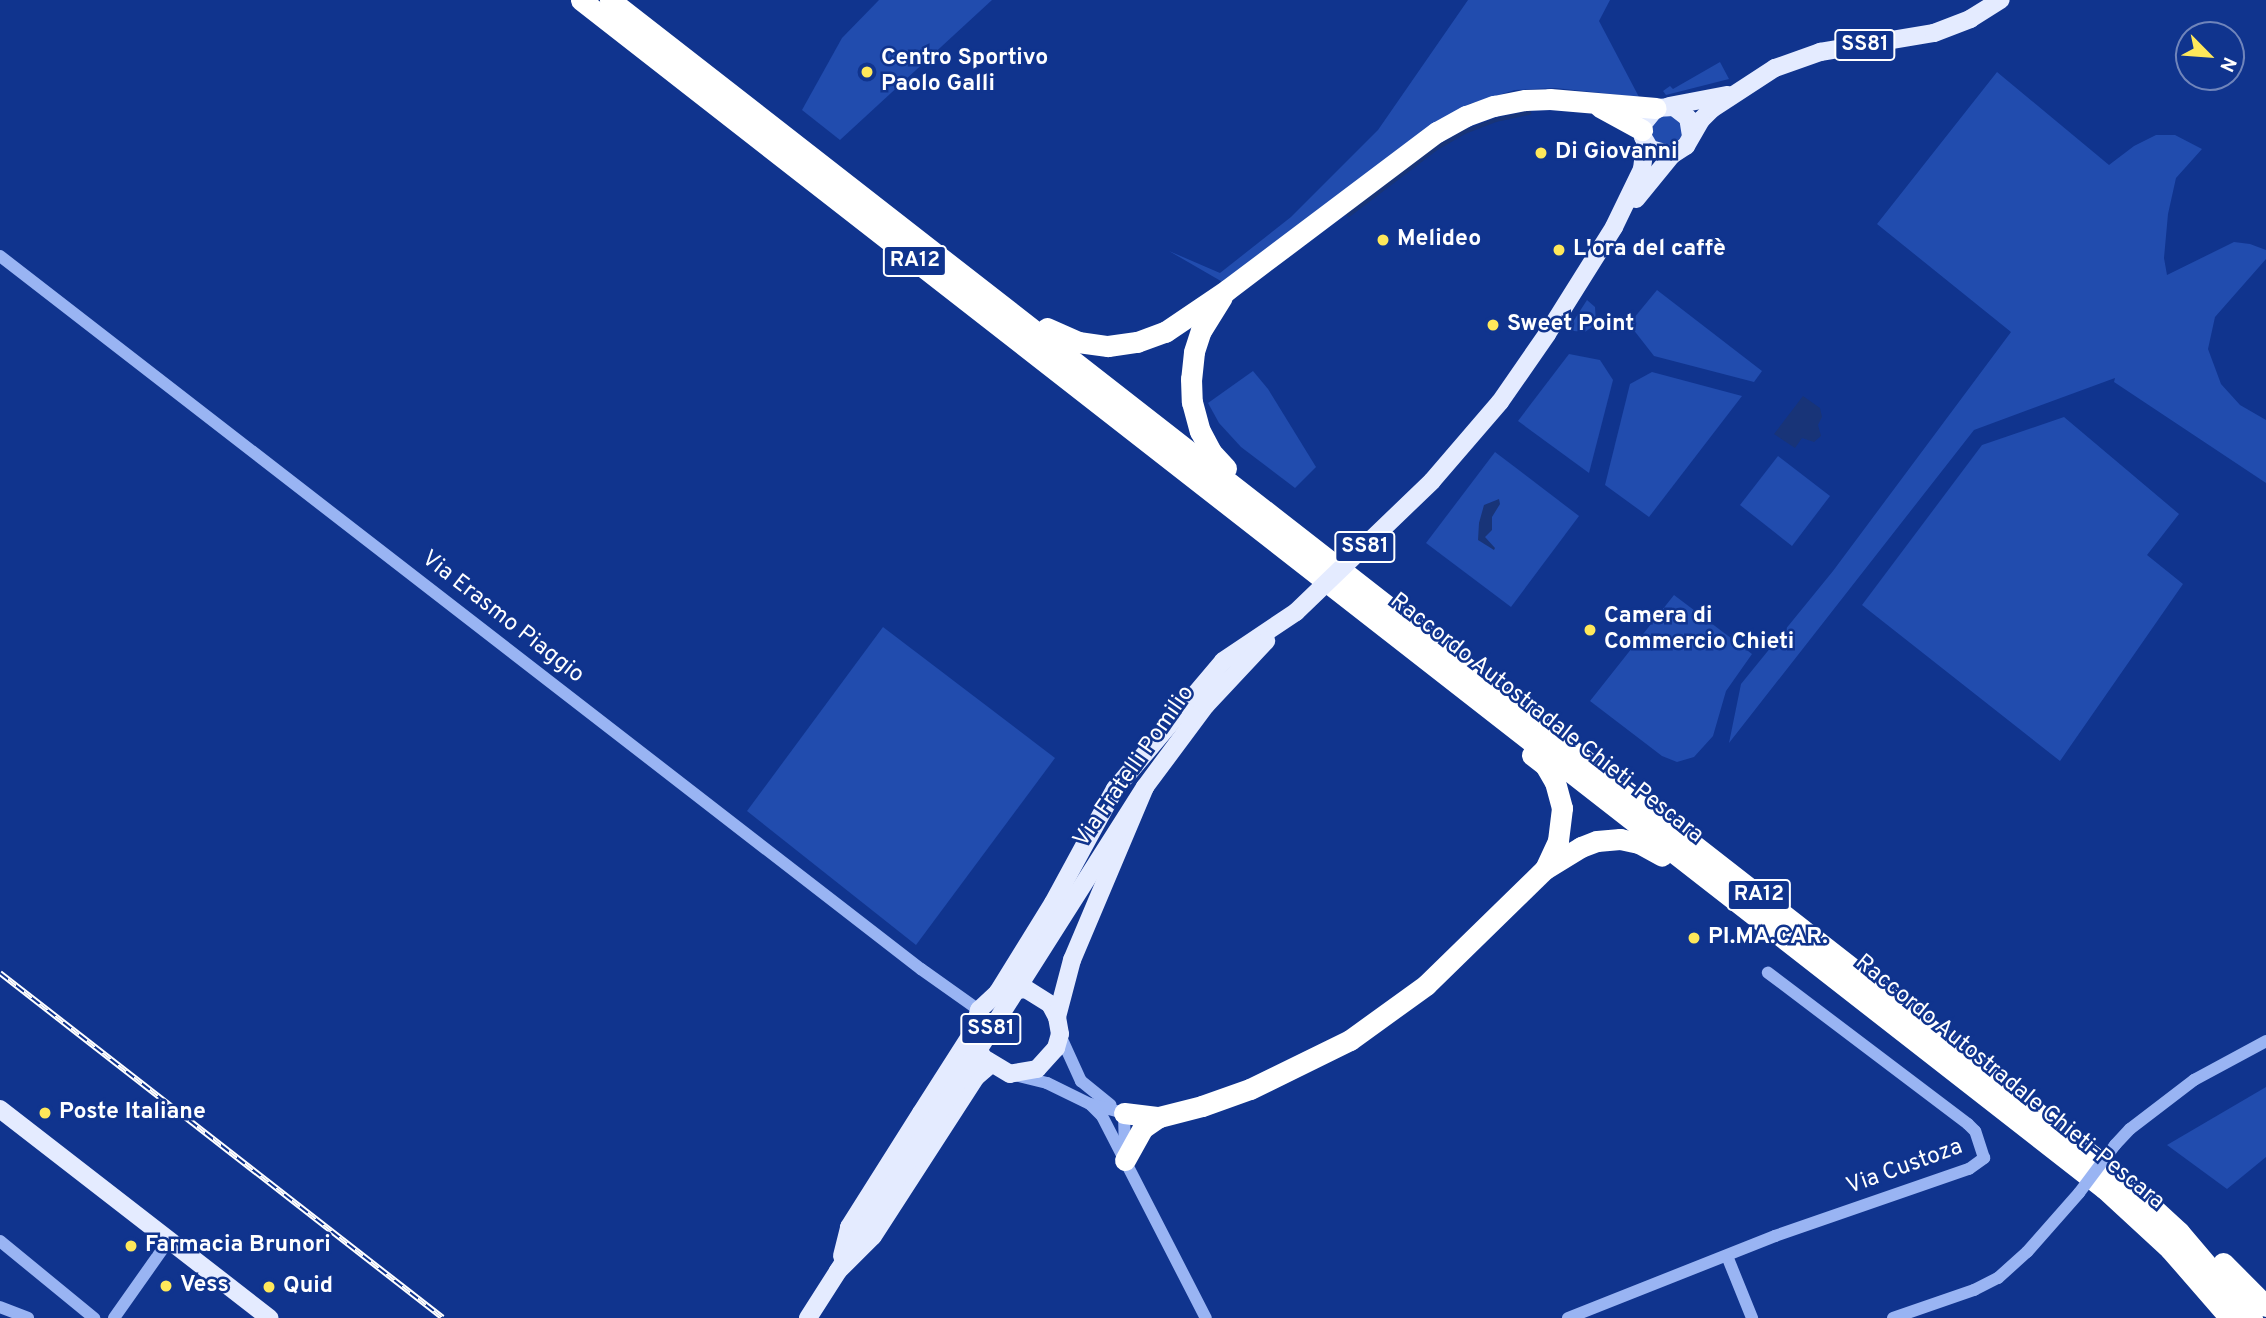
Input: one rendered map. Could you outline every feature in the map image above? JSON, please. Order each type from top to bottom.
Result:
[{"type":"highway","name":"Raccordo Autostradale Chieti-Pescara","points":[[581,0],[2104,1188],[2179,1258],[2230,1318]]},
{"type":"highway","name":"Raccordo Autostradale Chieti-Pescara","points":[[610,0],[2085,1149],[2147,1201],[2194,1249],[2252,1318]]},
{"type":"highway","points":[[966,278],[987,282],[1060,336],[1086,345],[1108,346],[1137,342],[1165,332],[1227,290],[1437,132],[1466,116],[1525,100],[1662,107]]},
{"type":"highway","points":[[1595,104],[1643,136]]},
{"type":"highway","points":[[1227,290],[1207,320],[1198,340],[1192,369],[1192,401],[1200,431],[1211,452],[1242,481],[1259,506]]},
{"type":"highway","points":[[1506,721],[1519,745],[1545,765],[1561,799],[1561,828],[1545,869]]},
{"type":"highway","points":[[1125,1160],[1143,1128],[1159,1117],[1250,1089],[1300,1067],[1362,1032],[1426,985],[1545,869],[1589,843],[1620,839],[1647,846],[1681,870],[1702,873]]},
{"type":"highway","points":[[1124,1112],[1159,1117]]},
{"type":"highway","points":[[2194,1249],[2217,1257],[2266,1306]]},
{"type":"main road","name":"SS81","points":[[1672,155],[1686,146],[1701,121],[1731,94],[1793,60],[1934,33],[1970,19],[2000,0]]},
{"type":"main road","points":[[1672,155],[1656,153],[1643,136],[1646,117],[1662,107],[1731,94]]},
{"type":"main road","points":[[1662,107],[1680,109],[1688,118],[1691,136]]},
{"type":"main road","name":"Via Fratelli Pomilio","points":[[1614,227],[1642,169],[1643,136]]},
{"type":"main road","name":"Via Fratelli Pomilio","points":[[808,1318],[1145,787],[1206,705],[1296,612],[1432,481],[1507,393],[1614,227],[1672,155]]},
{"type":"main road","points":[[838,1271],[849,1227],[974,1036],[979,1010],[998,992],[1053,903],[1115,789],[1223,661],[1296,612]]},
{"type":"main road","points":[[974,1036],[990,1065],[1010,1074],[1037,1069],[1052,1054],[1072,960],[1145,787]]},
{"type":"main road","points":[[998,992],[1026,989],[1040,995],[1058,1026]]},
{"type":"main road","points":[[838,1271],[873,1236],[976,1077],[990,1065]]},
{"type":"main road","points":[[0,1109],[269,1318]]},
{"type":"street","name":"Via Erasmo Piaggio","points":[[0,256],[921,969],[979,1010]]},
{"type":"street","name":"Via Custoza","points":[[1568,1318],[1824,1219],[1979,1165],[1984,1158],[1975,1131],[1968,1124],[1768,973]]},
{"type":"street","points":[[1058,1026],[1066,1055],[1080,1081],[1097,1097],[1124,1112]]},
{"type":"street","points":[[798,1318],[974,1036]]},
{"type":"street","points":[[1893,1318],[1974,1290],[1998,1278],[2027,1252],[2130,1129],[2194,1080],[2266,1041]]},
{"type":"street","points":[[1010,1074],[1047,1083],[1090,1104],[1124,1112]]},
{"type":"street","points":[[1090,1104],[1102,1116],[1206,1318]]},
{"type":"street","points":[[1124,1112],[1125,1160]]},
{"type":"street","points":[[114,1318],[169,1240]]},
{"type":"street","points":[[0,1241],[94,1318]]},
{"type":"street","points":[[1727,1256],[1752,1318]]},
{"type":"street","points":[[0,1307],[28,1318]]},
{"type":"shaded area","name":"Centro Sportivo Paolo Galli","points":[[879,0],[992,0],[840,140],[802,110],[842,38]]},
{"type":"shaded area","points":[[1468,0],[1610,0],[1599,21],[1639,97],[1555,88],[1515,90],[1469,104],[1226,284],[1169,251],[1220,273],[1291,217],[1378,130]]},
{"type":"shaded area","points":[[1720,62],[1729,79],[1666,95],[1663,91],[1670,86],[1673,89]]},
{"type":"shaded area","points":[[1997,72],[2109,165],[2134,146],[2156,135],[2175,135],[2202,149],[2176,178],[2168,214],[2164,258],[2167,275],[2234,242],[2266,250],[2266,259],[2215,317],[2208,349],[2221,384],[2240,405],[2266,420],[2266,483],[2114,382],[2115,378],[1974,430],[1729,743],[1741,684],[1833,571],[2011,332],[1877,224]]},
{"type":"shaded area","points":[[1667,116],[1678,120],[1682,131],[1678,142],[1667,146],[1656,142],[1652,131],[1656,120]]},
{"type":"shaded area","points":[[1657,290],[1762,371],[1754,382],[1654,356],[1629,324]]},
{"type":"shaded area","points":[[1587,300],[1595,307],[1596,324],[1585,332],[1574,331],[1569,328]]},
{"type":"shaded area","points":[[1569,354],[1600,360],[1613,380],[1589,473],[1518,421]]},
{"type":"shaded area","points":[[1253,371],[1268,389],[1316,467],[1295,488],[1241,447],[1219,423],[1208,403]]},
{"type":"shaded area","points":[[1652,372],[1742,396],[1649,517],[1605,485],[1630,384]]},
{"type":"shaded area","points":[[1803,396],[1820,408],[1822,417],[1818,425],[1821,436],[1814,442],[1802,438],[1795,448],[1774,434]]},
{"type":"shaded area","points":[[2064,417],[2179,514],[2147,555],[2183,584],[2060,761],[1862,605],[1982,445]]},
{"type":"shaded area","points":[[1495,452],[1579,516],[1511,607],[1426,543]]},
{"type":"shaded area","points":[[1778,456],[1830,496],[1792,546],[1740,505]]},
{"type":"shaded area","points":[[1499,499],[1500,504],[1492,517],[1492,530],[1485,537],[1494,550],[1478,540],[1479,523],[1484,505]]},
{"type":"shaded area","points":[[1674,595],[1752,654],[1726,691],[1713,736],[1694,757],[1677,762],[1662,756],[1590,701]]},
{"type":"shaded area","points":[[883,627],[1055,758],[916,945],[747,811]]},
{"type":"shaded area","points":[[2266,1087],[2266,1157],[2227,1189],[2167,1145]]},
{"type":"waterway","points":[[1349,215],[1437,148],[1465,132],[1496,120],[1529,113]]},
{"type":"railway","points":[[0,973],[443,1318]]},
{"type":"place","name":"Centro Sportivo Paolo Galli","points":[[867,72]]},
{"type":"place","name":"Di Giovanni","points":[[1541,153]]},
{"type":"place","name":"Melideo","points":[[1383,240]]},
{"type":"place","name":"L'ora del caffè","points":[[1559,250]]},
{"type":"place","name":"Sweet Point","points":[[1493,325]]},
{"type":"place","name":"Camera di Commercio Chieti","points":[[1590,630]]},
{"type":"place","name":"PI.MA.CAR.","points":[[1694,938]]},
{"type":"place","name":"Poste Italiane","points":[[45,1113]]},
{"type":"place","name":"Farmacia Brunori","points":[[131,1246]]},
{"type":"place","name":"Vess","points":[[166,1286]]},
{"type":"place","name":"Quid","points":[[269,1287]]}]
